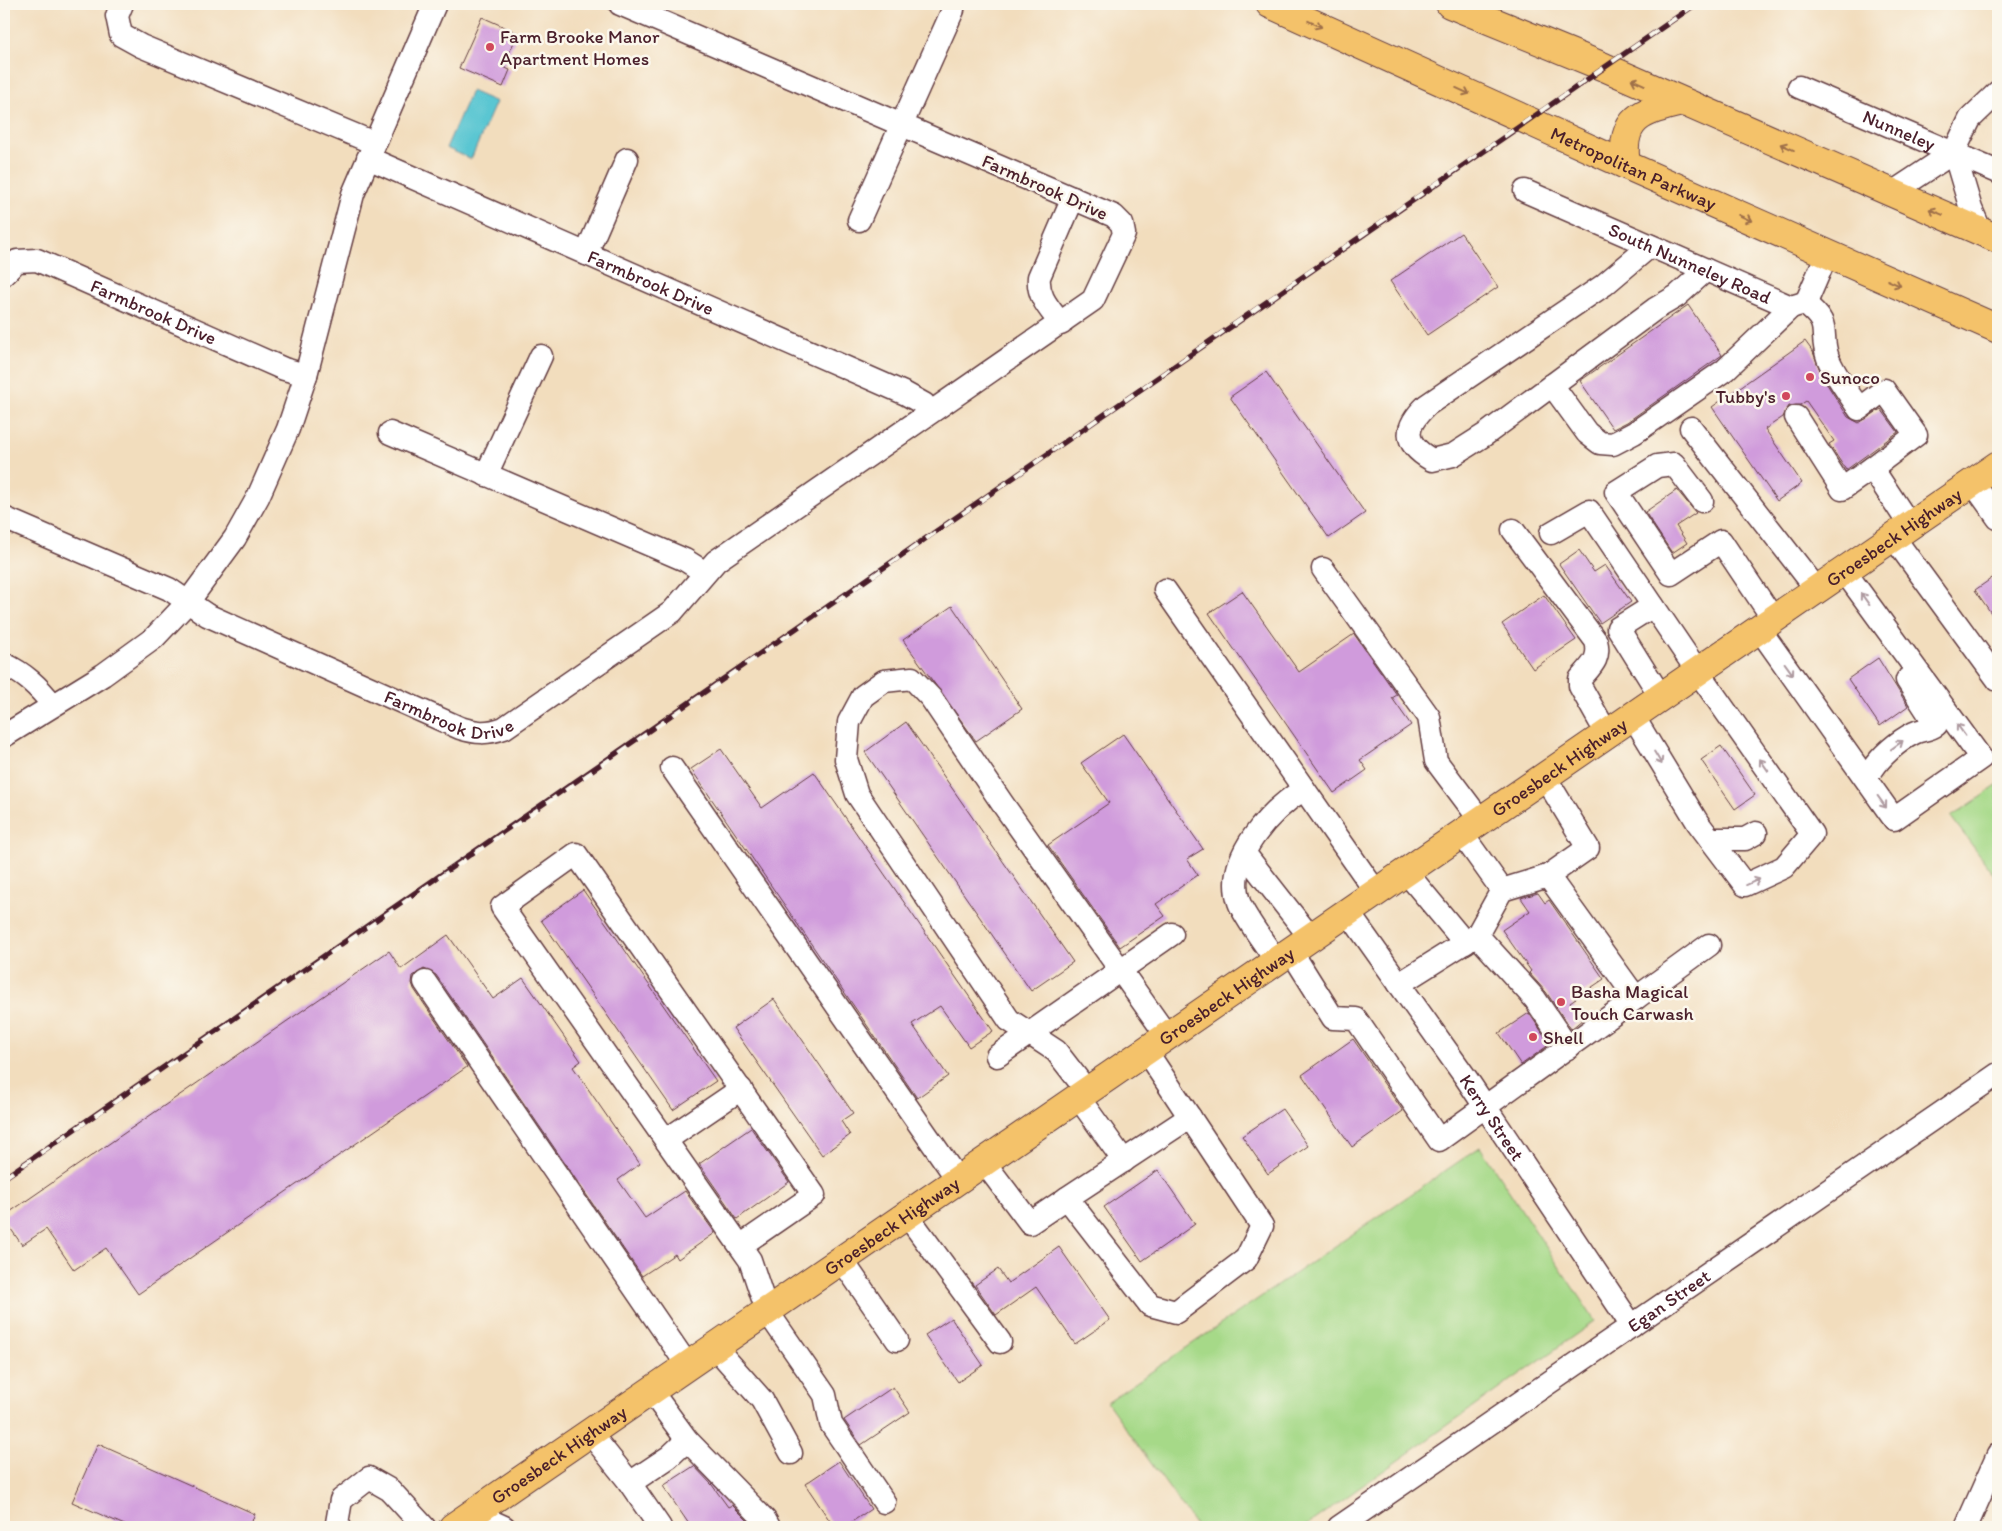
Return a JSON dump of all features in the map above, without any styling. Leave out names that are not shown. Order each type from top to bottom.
[{"type":"main road","name":"Metropolitan Parkway","points":[[1270,4],[1626,165],[1998,329]]},
{"type":"main road","points":[[1450,4],[1989,235]]},
{"type":"main road","points":[[1626,165],[1625,136],[1633,121],[1651,110],[1682,102]]},
{"type":"main road","name":"Groesbeck Highway","points":[[463,1520],[1845,572],[1998,465]]},
{"type":"street","name":"Farmbrook Drive","points":[[122,4],[117,16],[121,35],[141,46],[371,151],[586,254],[906,394],[924,404],[930,412]]},
{"type":"street","points":[[4,736],[52,704],[127,659],[154,638],[188,602],[235,538],[258,497],[288,429],[306,375],[338,248],[354,194],[435,4]]},
{"type":"street","name":"Farmbrook Drive","points":[[4,518],[169,589],[208,615],[460,728],[476,733],[491,733],[504,728],[672,612],[704,572],[716,562],[1093,300],[1124,234],[1122,224],[1114,216],[620,4]]},
{"type":"street","points":[[860,220],[953,10]]},
{"type":"street","name":"Nunneley","points":[[1799,87],[1998,172]]},
{"type":"street","points":[[1892,193],[1954,152],[1970,119],[1998,92]]},
{"type":"street","points":[[1954,152],[1971,209],[1989,235]]},
{"type":"street","points":[[586,254],[627,159]]},
{"type":"street","name":"South Nunneley Road","points":[[1525,191],[1706,270],[1797,305],[1820,318],[1824,324],[1827,357],[1859,409],[1884,390],[1916,435],[1872,468]]},
{"type":"street","points":[[1061,324],[1040,295],[1038,286],[1039,277],[1073,198]]},
{"type":"street","points":[[1650,246],[1604,286],[1427,405],[1414,417],[1409,427],[1411,440],[1422,454],[1432,460],[1453,455],[1486,434],[1655,309],[1677,296],[1706,270]]},
{"type":"street","points":[[1552,385],[1572,415],[1587,433],[1600,443],[1613,444],[1634,433],[1725,370],[1797,305],[1827,254]]},
{"type":"street","name":"Farmbrook Drive","points":[[4,274],[17,261],[37,260],[284,369],[306,375]]},
{"type":"street","points":[[486,475],[540,356]]},
{"type":"street","points":[[1796,417],[1842,488],[1872,468],[1902,532],[1998,680]]},
{"type":"street","points":[[1691,428],[1818,590]]},
{"type":"street","points":[[390,433],[684,560],[704,572]]},
{"type":"street","points":[[1682,475],[1712,454]]},
{"type":"street","points":[[1702,501],[1674,464],[1657,466],[1616,492],[1671,574],[1721,541],[1767,625],[1868,774],[1894,819],[1982,758],[1845,572]]},
{"type":"street","points":[[1972,483],[1998,518]]},
{"type":"street","points":[[1551,533],[1589,511],[1698,672],[1812,834],[1784,867],[1745,885],[1698,823],[1633,716]]},
{"type":"street","points":[[1513,530],[1596,641],[1599,651],[1596,662],[1580,679],[1580,686],[1607,734]]},
{"type":"street","points":[[1323,569],[1429,717],[1436,761],[1502,890]]},
{"type":"street","points":[[1166,590],[1376,892]]},
{"type":"street","points":[[1653,606],[1618,628],[1662,697]]},
{"type":"street","points":[[1868,774],[1890,769],[1926,744],[1929,730],[1936,725],[1888,649],[1893,638]]},
{"type":"street","points":[[4,664],[20,672],[40,688],[52,704]]},
{"type":"street","points":[[1067,1198],[1150,1305],[1176,1312],[1246,1259],[1262,1226],[1190,1117],[1121,970],[1002,803],[931,698],[912,678],[884,681],[863,696],[849,722],[846,759],[857,794],[1009,1020],[1056,1051],[1124,1160]]},
{"type":"street","points":[[672,768],[958,1180]]},
{"type":"street","points":[[1399,984],[1471,939],[1502,890],[1548,876],[1588,848],[1545,777]]},
{"type":"street","points":[[1292,950],[1239,902],[1236,877],[1257,830],[1284,801],[1304,789]]},
{"type":"street","points":[[1710,839],[1745,839],[1756,833]]},
{"type":"street","points":[[740,1246],[814,1195],[576,854],[502,907],[666,1140],[740,1246],[750,1260],[767,1311],[825,1395],[830,1424],[884,1502]]},
{"type":"street","points":[[1245,854],[1292,950],[1333,1018],[1356,1019],[1439,1140],[1486,1108],[1709,945]]},
{"type":"street","points":[[1406,872],[1471,939],[1535,999],[1568,1048]]},
{"type":"street","points":[[1548,876],[1636,998]]},
{"type":"street","name":"Kerry Street","points":[[1348,912],[1486,1108],[1632,1326]]},
{"type":"street","points":[[998,1056],[1172,934]]},
{"type":"street","points":[[425,982],[688,1366]]},
{"type":"street","name":"Egan Street","points":[[1339,1527],[1998,1074]]},
{"type":"street","points":[[666,1140],[741,1089]]},
{"type":"street","points":[[984,1162],[1030,1223],[1190,1117]]},
{"type":"street","points":[[907,1215],[1000,1342]]},
{"type":"street","points":[[842,1260],[897,1340]]},
{"type":"street","points":[[715,1347],[762,1400],[791,1454]]},
{"type":"street","points":[[651,1391],[687,1440],[765,1520],[769,1527]]},
{"type":"street","points":[[590,1433],[630,1483],[660,1527]]},
{"type":"street","points":[[630,1483],[669,1457],[687,1440]]},
{"type":"street","points":[[1967,1527],[1998,1455]]},
{"type":"street","points":[[340,1527],[337,1523],[341,1500],[369,1478],[390,1490],[424,1527]]},
{"type":"street","points":[[463,1520],[504,1527]]},
{"type":"green space","points":[[1998,785],[1998,880],[1951,817]]},
{"type":"green space","points":[[1480,1147],[1595,1321],[1304,1527],[1197,1527],[1107,1402]]},
{"type":"water","points":[[471,91],[496,102],[471,159],[446,148]]},
{"type":"building","name":"Farm Brooke Manor Apartment Homes","points":[[482,17],[518,33],[503,67],[510,70],[503,87],[459,68]]},
{"type":"building","points":[[1461,233],[1498,287],[1427,335],[1390,281]]},
{"type":"building","points":[[1688,305],[1722,355],[1627,422],[1613,429],[1580,381]]},
{"type":"building","points":[[1805,341],[1813,352],[1823,378],[1848,417],[1859,423],[1881,409],[1898,432],[1846,470],[1829,444],[1834,441],[1806,401],[1800,405],[1789,406],[1783,417],[1765,429],[1802,483],[1777,501],[1712,407]]},
{"type":"building","points":[[1266,372],[1365,513],[1329,538],[1230,397]]},
{"type":"building","points":[[1677,490],[1696,513],[1676,526],[1687,543],[1672,553],[1645,512]]},
{"type":"building","points":[[1579,550],[1594,572],[1605,565],[1631,602],[1600,623],[1559,564]]},
{"type":"building","points":[[1998,574],[1998,623],[1975,590]]},
{"type":"building","points":[[1242,591],[1299,672],[1354,634],[1397,695],[1392,698],[1411,725],[1360,760],[1367,770],[1334,793],[1209,613]]},
{"type":"building","points":[[1544,595],[1576,640],[1533,669],[1502,624]]},
{"type":"building","points":[[952,606],[1022,709],[976,741],[903,640]]},
{"type":"building","points":[[1878,658],[1908,706],[1880,726],[1848,679]]},
{"type":"building","points":[[906,722],[1073,962],[1031,991],[865,752]]},
{"type":"building","points":[[1123,734],[1203,849],[1187,859],[1198,875],[1156,904],[1165,916],[1120,947],[1048,845],[1109,803],[1081,763]]},
{"type":"building","points":[[1721,746],[1755,795],[1735,809],[1701,760]]},
{"type":"building","points":[[721,749],[762,808],[814,772],[993,1031],[969,1047],[940,1006],[912,1024],[948,1076],[917,1098],[691,769]]},
{"type":"building","points":[[583,890],[716,1081],[673,1110],[541,920]]},
{"type":"building","points":[[1538,893],[1545,903],[1549,900],[1604,979],[1570,1002],[1583,1019],[1571,1029],[1546,992],[1529,973],[1531,971],[1502,930],[1530,911],[1521,898]]},
{"type":"building","points":[[448,935],[493,999],[523,978],[581,1061],[573,1067],[640,1164],[618,1180],[645,1218],[685,1191],[715,1233],[678,1259],[675,1254],[642,1276],[436,975],[424,969],[413,976],[412,983],[414,989],[467,1067],[138,1294],[106,1248],[74,1270],[46,1229],[22,1245],[4,1219],[4,1216],[389,951],[401,969]]},
{"type":"building","points":[[774,999],[853,1113],[841,1121],[850,1135],[822,1155],[733,1028]]},
{"type":"building","points":[[1529,1013],[1550,1044],[1521,1065],[1499,1033]]},
{"type":"building","points":[[1353,1039],[1403,1111],[1352,1147],[1302,1075]]},
{"type":"building","points":[[1282,1109],[1308,1146],[1268,1174],[1242,1136]]},
{"type":"building","points":[[751,1128],[789,1182],[737,1219],[699,1164]]},
{"type":"building","points":[[1158,1170],[1195,1224],[1142,1261],[1104,1207]]},
{"type":"building","points":[[1059,1247],[1110,1320],[1075,1344],[1036,1287],[996,1315],[975,1285],[998,1269],[1008,1283]]},
{"type":"building","points":[[951,1318],[983,1365],[958,1382],[925,1335]]},
{"type":"building","points":[[893,1387],[910,1412],[861,1445],[844,1420]]},
{"type":"building","points":[[98,1444],[255,1514],[249,1527],[129,1527],[72,1502]]},
{"type":"building","points":[[839,1461],[871,1509],[844,1527],[834,1527],[805,1484]]},
{"type":"building","points":[[694,1466],[712,1485],[728,1507],[732,1505],[754,1527],[691,1527],[663,1486]]},
{"type":"railway","points":[[4,1178],[428,886],[1696,4]]},
{"type":"place","name":"Farm Brooke Manor Apartment Homes","points":[[490,47]]},
{"type":"place","name":"Sunoco","points":[[1810,377]]},
{"type":"place","name":"Tubby's","points":[[1786,396]]},
{"type":"place","name":"Basha Magical Touch Carwash","points":[[1561,1002]]},
{"type":"place","name":"Shell","points":[[1533,1037]]}]
